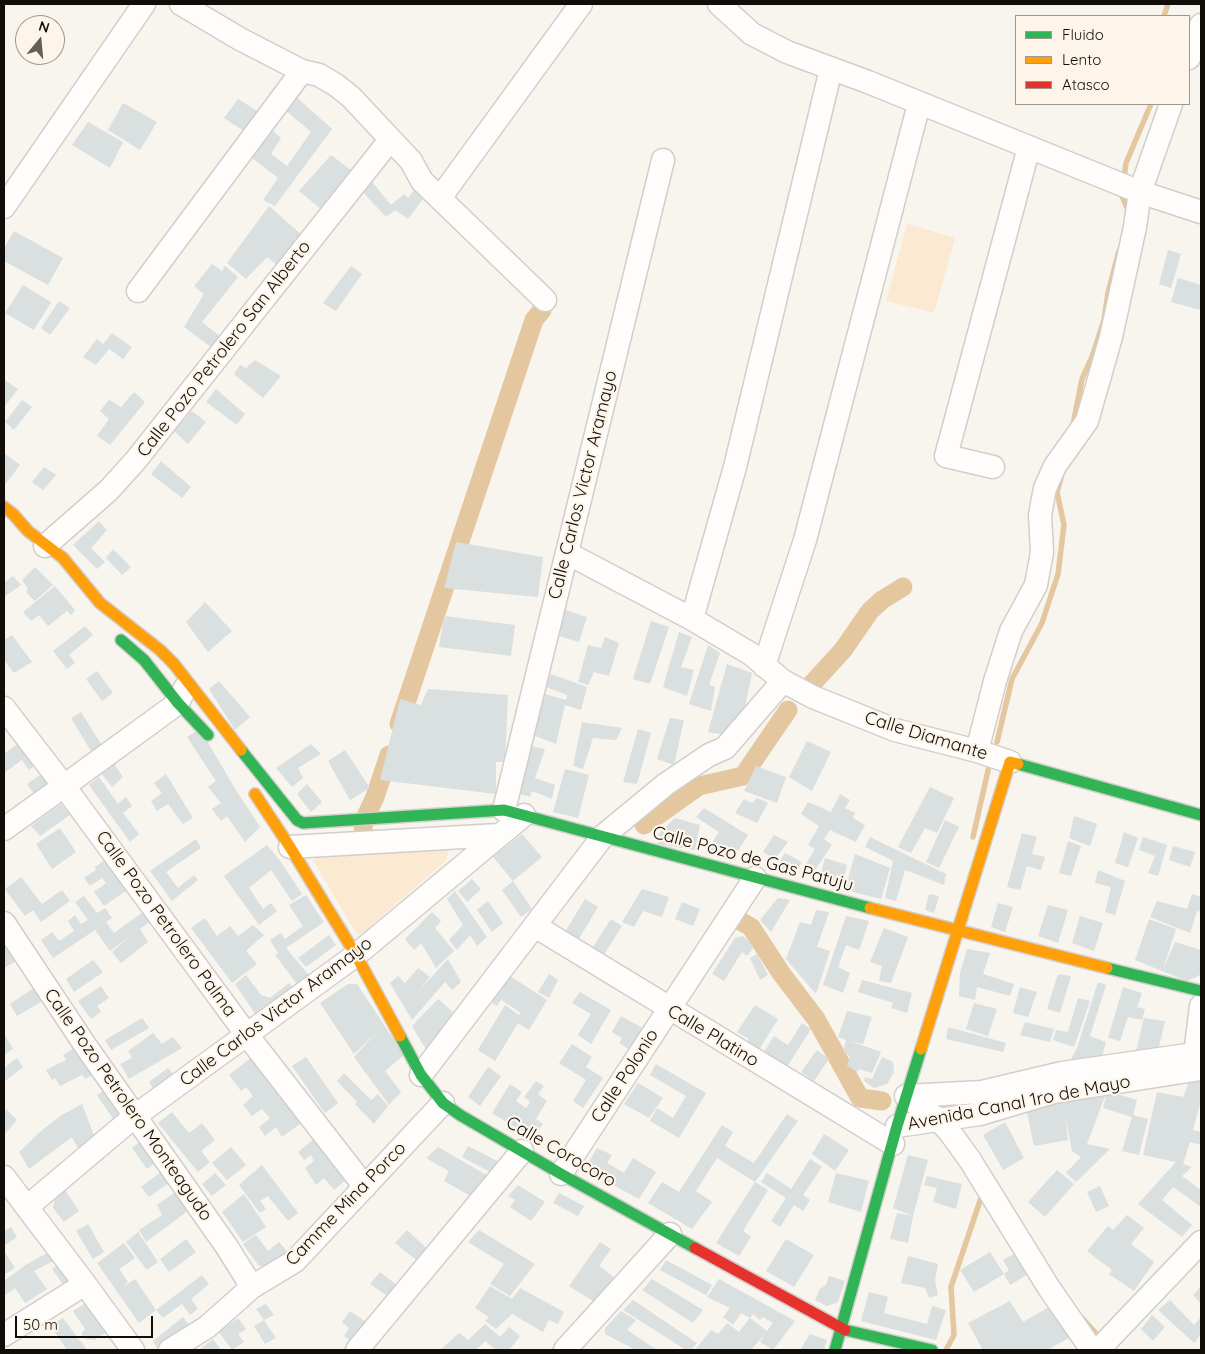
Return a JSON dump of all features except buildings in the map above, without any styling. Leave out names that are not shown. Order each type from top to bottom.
[{"type":"street","points":[[4,207],[144,4]]},
{"type":"street","points":[[181,4],[240,39],[302,71],[319,75],[351,97],[411,161],[422,181],[544,300]]},
{"type":"street","points":[[440,198],[581,4]]},
{"type":"street","points":[[719,4],[752,34],[788,52],[831,70],[868,82],[1140,192],[1201,212]]},
{"type":"street","points":[[1190,55],[1201,25]]},
{"type":"street","points":[[692,619],[735,467],[831,70]]},
{"type":"street","points":[[138,291],[302,71]]},
{"type":"street","points":[[764,666],[806,540],[919,104]]},
{"type":"street","points":[[977,751],[1010,631],[1036,585],[1042,552],[1040,515],[1045,488],[1055,466],[1087,421],[1111,337],[1135,227],[1140,192],[1171,105]]},
{"type":"street","name":"Calle Pozo Petrolero San Alberto","points":[[46,546],[109,490],[136,460],[390,140]]},
{"type":"street","points":[[993,467],[946,456],[1029,147]]},
{"type":"street","name":"Calle Carlos Victor Aramayo","points":[[27,1207],[136,1116],[356,955],[498,835],[514,813],[567,553],[663,160]]},
{"type":"street","points":[[4,507],[28,531],[63,558],[86,589],[100,603],[160,650],[174,664],[187,682],[178,703],[4,829]]},
{"type":"street","name":"Calle Diamante","points":[[567,553],[692,619],[751,654],[784,681],[813,697],[895,730],[977,751],[1010,762],[1201,815]]},
{"type":"street","points":[[113,632],[144,660],[178,703],[216,745]]},
{"type":"street","points":[[422,1075],[603,836],[666,784],[709,755],[725,748],[784,681]]},
{"type":"street","name":"Calle Pozo de Gas Patuju","points":[[187,682],[293,816],[304,822],[514,813],[957,931],[1201,991]]},
{"type":"street","name":"Calle Pozo Petrolero Palma","points":[[4,708],[64,786],[247,1035],[365,1187]]},
{"type":"street","points":[[835,1350],[906,1096],[1010,762]]},
{"type":"street","points":[[247,782],[290,847],[498,835]]},
{"type":"street","name":"Calle Corocoro","points":[[290,847],[356,955],[422,1075],[443,1102],[460,1115],[561,1174],[840,1329],[932,1350]]},
{"type":"street","name":"Calle Polonio","points":[[561,1174],[755,878]]},
{"type":"street","name":"Calle Pozo Petrolero Monteagudo","points":[[4,923],[85,1045],[227,1247],[252,1287]]},
{"type":"street","name":"Calle Platino","points":[[535,926],[669,1009],[895,1135]]},
{"type":"street","points":[[1199,1059],[1201,1006]]},
{"type":"street","name":"Avenida Canal 1ro de Mayo","points":[[906,1096],[982,1092],[1062,1073],[1199,1059]]},
{"type":"street","name":"Avenida Canal 1ro de Mayo","points":[[895,1135],[939,1120],[980,1114],[1054,1092],[1199,1059]]},
{"type":"street","points":[[906,1096],[939,1120],[949,1131],[970,1160],[1049,1288],[1092,1350]]},
{"type":"street","name":"Camme Mina Porco","points":[[170,1350],[207,1327],[252,1287],[295,1261],[443,1102]]},
{"type":"street","points":[[357,1350],[522,1151]]},
{"type":"street","points":[[4,1177],[133,1350]]},
{"type":"street","points":[[565,1350],[670,1234]]},
{"type":"street","points":[[1098,1350],[1201,1242]]},
{"type":"street","points":[[4,1335],[85,1284]]},
{"type":"shaded area","points":[[907,224],[955,238],[934,313],[886,301]]},
{"type":"shaded area","points":[[444,849],[448,852],[446,861],[361,934],[357,934],[313,860],[319,855]]},
{"type":"waterway","points":[[1164,15],[1168,4]]},
{"type":"waterway","points":[[1124,179],[1126,163],[1151,105]]},
{"type":"waterway","points":[[1122,191],[1121,194],[1128,210],[1127,213]]},
{"type":"waterway","points":[[1073,425],[1082,379],[1092,357],[1104,320],[1108,293],[1119,251]]},
{"type":"waterway","points":[[399,724],[534,320],[542,310]]},
{"type":"waterway","points":[[997,742],[1012,679],[1042,623],[1058,574],[1064,525],[1057,492],[1061,478]]},
{"type":"waterway","points":[[810,686],[843,650],[870,611],[882,600],[903,587]]},
{"type":"waterway","points":[[644,825],[699,786],[743,776],[788,710]]},
{"type":"waterway","points":[[363,828],[364,820],[375,797],[389,755]]},
{"type":"waterway","points":[[973,837],[989,766]]},
{"type":"waterway","points":[[740,921],[751,927],[781,973],[816,1019],[860,1098],[882,1101]]},
{"type":"waterway","points":[[946,1350],[954,1335],[951,1287],[983,1192]]},
{"type":"waterway","points":[[1083,1319],[1102,1340]]},
{"type":"traffic: fast","points":[[121,640],[144,660],[178,703],[208,735]]},
{"type":"traffic: fast","points":[[241,750],[297,820],[303,823],[504,810],[870,908]]},
{"type":"traffic: fast","points":[[1018,764],[1201,815]]},
{"type":"traffic: fast","points":[[1107,968],[1201,991]]},
{"type":"traffic: fast","points":[[400,1036],[421,1075],[443,1103],[460,1115],[561,1174],[695,1248]]},
{"type":"traffic: fast","points":[[835,1350],[897,1126],[921,1049]]},
{"type":"traffic: fast","points":[[845,1330],[932,1350]]},
{"type":"traffic: slow","points":[[4,507],[28,531],[63,558],[100,603],[160,650],[174,664],[241,750]]},
{"type":"traffic: slow","points":[[921,1049],[1010,762],[1018,764]]},
{"type":"traffic: slow","points":[[255,794],[356,955],[400,1036]]},
{"type":"traffic: slow","points":[[870,908],[1107,968]]},
{"type":"traffic: jam","points":[[695,1248],[845,1330]]}]
